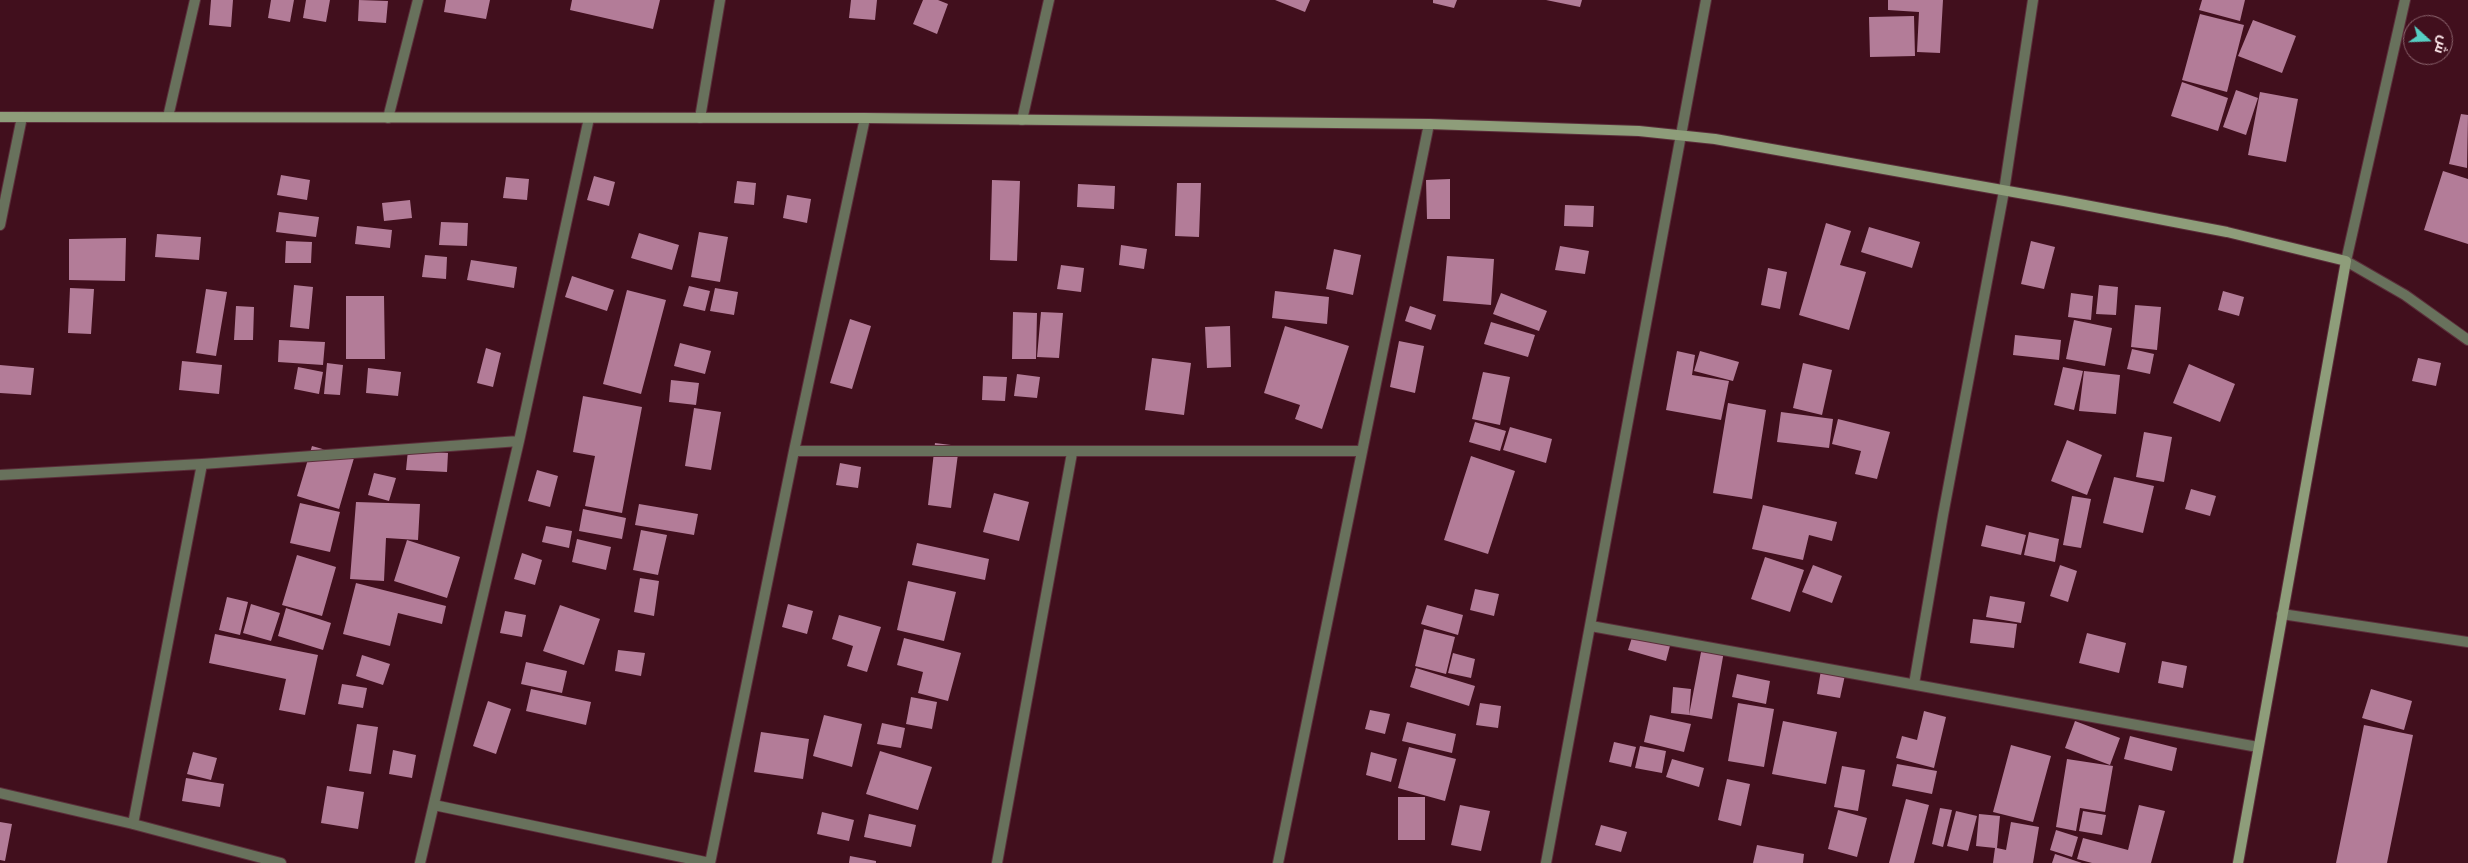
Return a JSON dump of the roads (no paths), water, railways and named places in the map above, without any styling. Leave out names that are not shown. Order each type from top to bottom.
[{"type":"street","points":[[168,117],[195,0]]},
{"type":"street","points":[[388,118],[418,0]]},
{"type":"street","points":[[700,118],[720,0]]},
{"type":"street","points":[[1022,120],[1049,0]]},
{"type":"street","points":[[1546,863],[1591,626],[1679,135],[1706,0]]},
{"type":"street","points":[[1914,684],[1943,515],[2004,191],[2033,0]]},
{"type":"street","points":[[2238,863],[2346,261],[2404,0]]},
{"type":"street","points":[[0,117],[865,118],[1429,124],[1599,129],[1679,135],[1725,141],[2227,232],[2346,261],[2406,295],[2468,340]]},
{"type":"street","points":[[0,225],[22,117]]},
{"type":"street","points":[[420,863],[519,441],[589,118]]},
{"type":"street","points":[[434,805],[710,863],[794,451],[865,118]]},
{"type":"street","points":[[1278,863],[1429,124]]},
{"type":"street","points":[[0,475],[202,464],[519,441]]},
{"type":"street","points":[[794,451],[1072,453],[1362,451]]},
{"type":"street","points":[[997,863],[1072,453]]},
{"type":"street","points":[[133,824],[202,464]]},
{"type":"street","points":[[2282,614],[2468,642]]},
{"type":"street","points":[[1591,626],[2258,747]]},
{"type":"street","points":[[0,793],[133,824],[281,863]]}]
